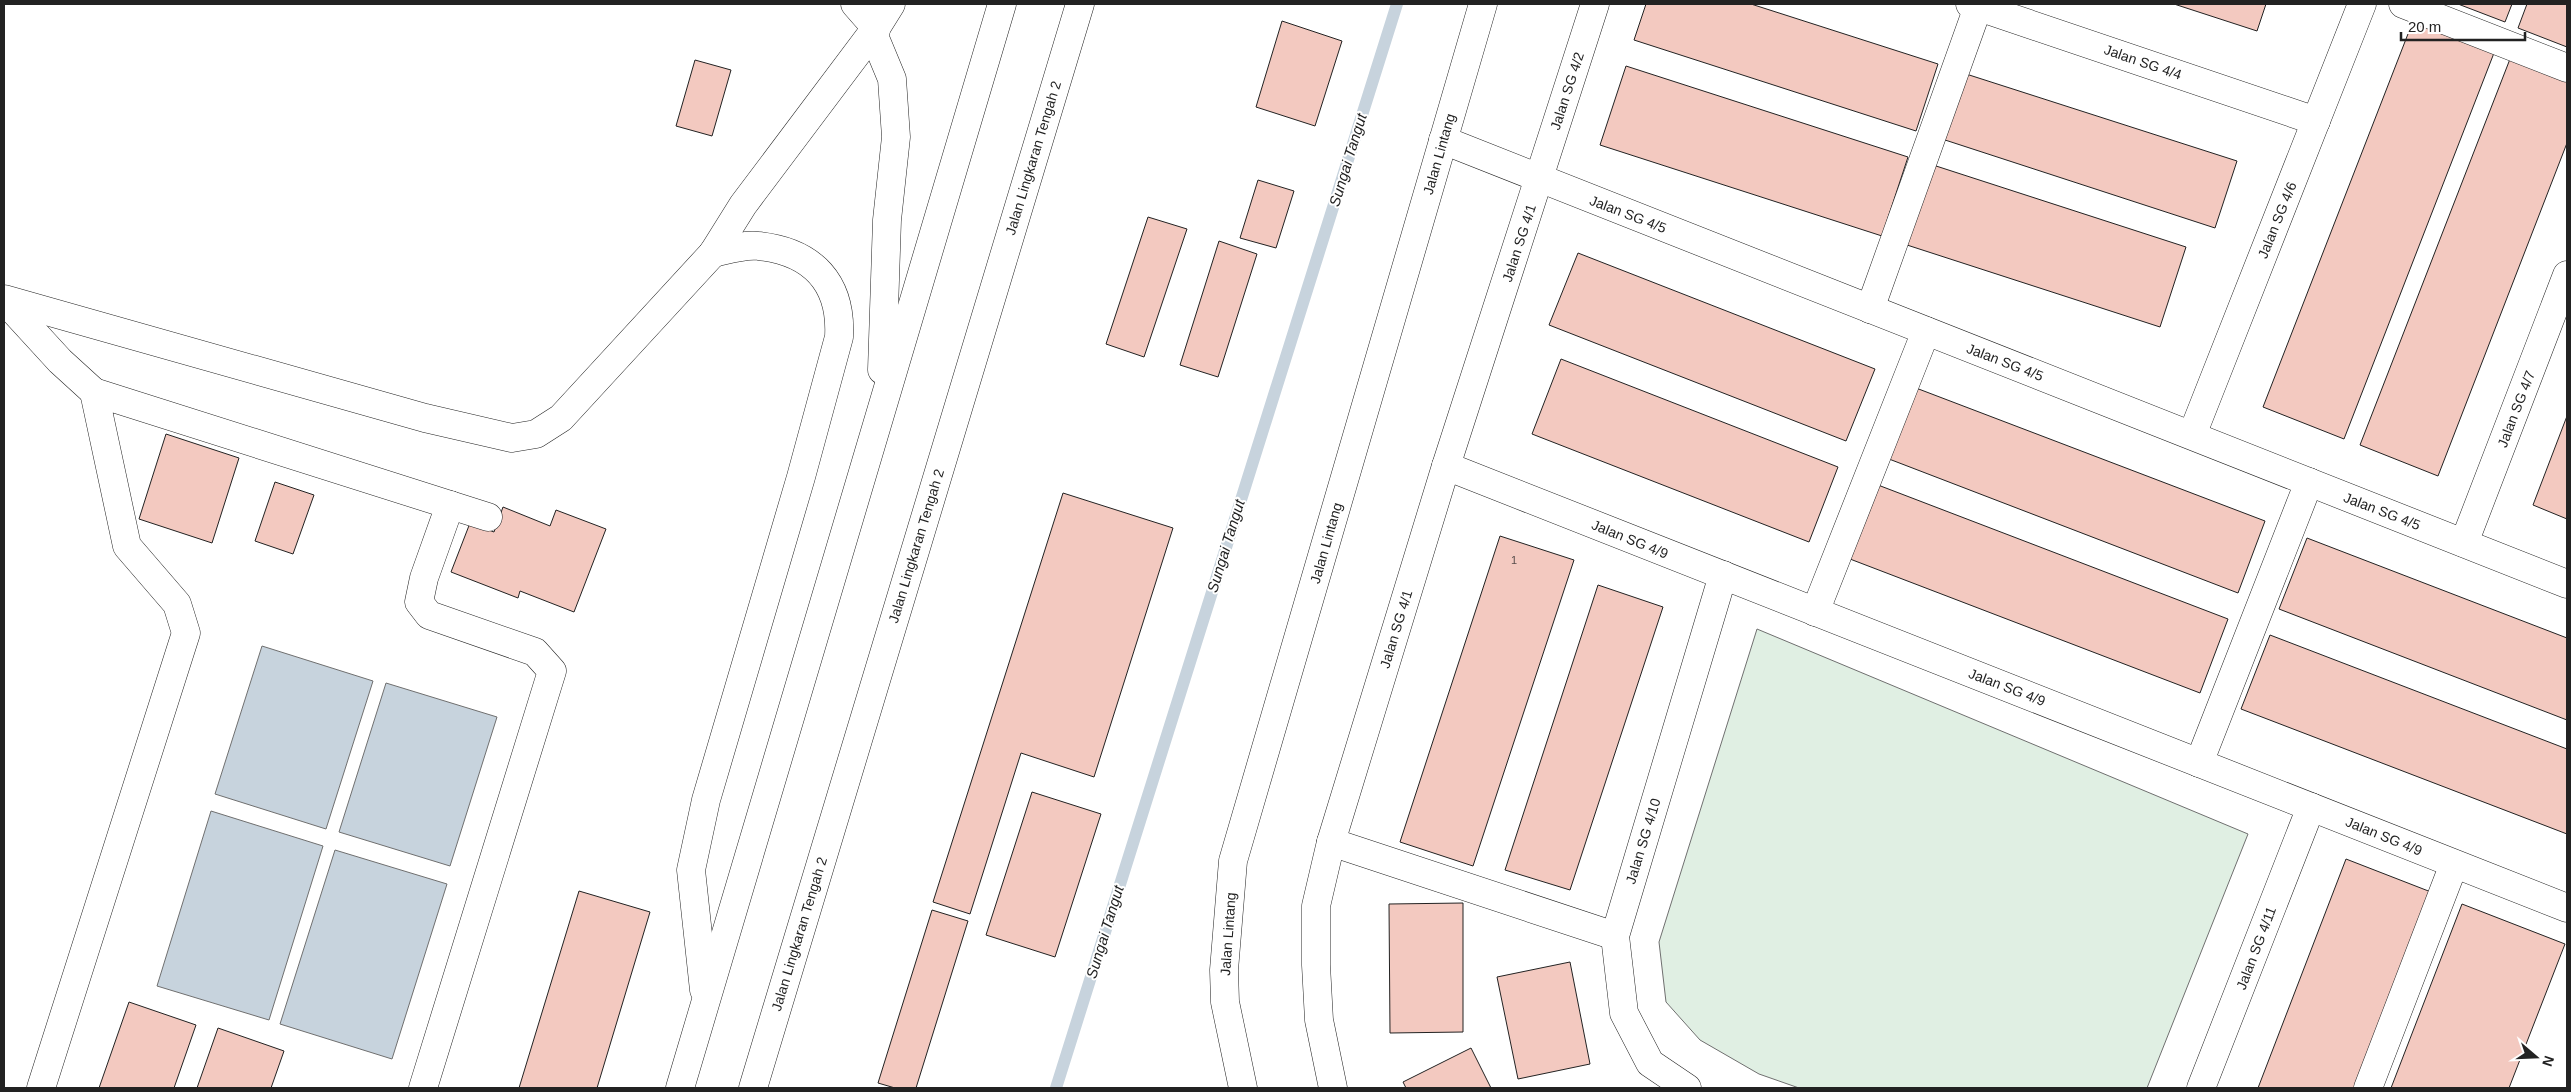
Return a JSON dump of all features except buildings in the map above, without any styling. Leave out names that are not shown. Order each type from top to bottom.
[{"type":"main road","points":[[855,4],[876,28],[876,38],[892,79],[896,137],[887,220],[881,409]]},
{"type":"main road","points":[[4,300],[425,418],[512,438],[536,434],[561,418],[713,252],[744,205],[876,28],[891,4]]},
{"type":"main road","points":[[680,1088],[1002,4]]},
{"type":"main road","name":"Jalan Lingkaran Tengah 2","points":[[753,1088],[1080,4]]},
{"type":"main road","name":"Jalan Lintang","points":[[1243,1088],[1225,1002],[1224,970],[1233,860],[1483,4]]},
{"type":"main road","name":"Jalan SG 4/2","points":[[1540,179],[1595,4]]},
{"type":"main road","name":"Jalan SG 4/6","points":[[2192,435],[2362,4]]},
{"type":"main road","points":[[2402,4],[2567,68]]},
{"type":"main road","points":[[1870,309],[1976,5]]},
{"type":"main road","name":"Jalan SG 4/4","points":[[1976,5],[2316,121]]},
{"type":"main road","name":"Jalan SG 4/5","points":[[1443,140],[2567,584]]},
{"type":"main road","name":"Jalan SG 4/1","points":[[1333,1088],[1319,1020],[1316,965],[1316,906],[1331,842],[1446,466],[1540,179]]},
{"type":"main road","points":[[706,1002],[691,870],[706,800],[803,468],[839,337],[840,322],[835,294],[822,273],[797,256],[758,246],[713,252]]},
{"type":"main road","name":"Jalan SG 4/7","points":[[2464,543],[2567,275]]},
{"type":"main road","points":[[4,300],[60,361],[94,392],[488,517]]},
{"type":"main road","points":[[1815,612],[1926,331]]},
{"type":"main road","points":[[41,1088],[186,633],[177,604],[127,546],[94,392]]},
{"type":"main road","name":"Jalan SG 4/9","points":[[1446,466],[2567,908]]},
{"type":"main road","points":[[2199,763],[2309,482]]},
{"type":"main road","points":[[423,1088],[552,671],[535,652],[429,615],[419,602],[424,578],[450,505]]},
{"type":"main road","name":"Jalan SG 4/10","points":[[1687,1088],[1650,1062],[1624,1013],[1615,936],[1723,575]]},
{"type":"main road","name":"Jalan SG 4/11","points":[[2201,1088],[2311,807]]},
{"type":"main road","points":[[1331,842],[1615,936]]},
{"type":"main road","points":[[2368,1088],[2454,864]]},
{"type":"green space","points":[[1757,629],[2248,834],[2147,1088],[1799,1088],[1759,1074],[1700,1040],[1666,1002],[1659,942]]},
{"type":"shaded area","points":[[262,646],[373,681],[326,829],[215,794]]},
{"type":"shaded area","points":[[386,683],[497,717],[450,866],[339,832]]},
{"type":"shaded area","points":[[211,811],[323,846],[269,1020],[157,986]]},
{"type":"shaded area","points":[[335,850],[447,884],[392,1059],[280,1024]]},
{"type":"waterway","name":"Sungai Tangut","points":[[1056,1088],[1397,4]]}]
